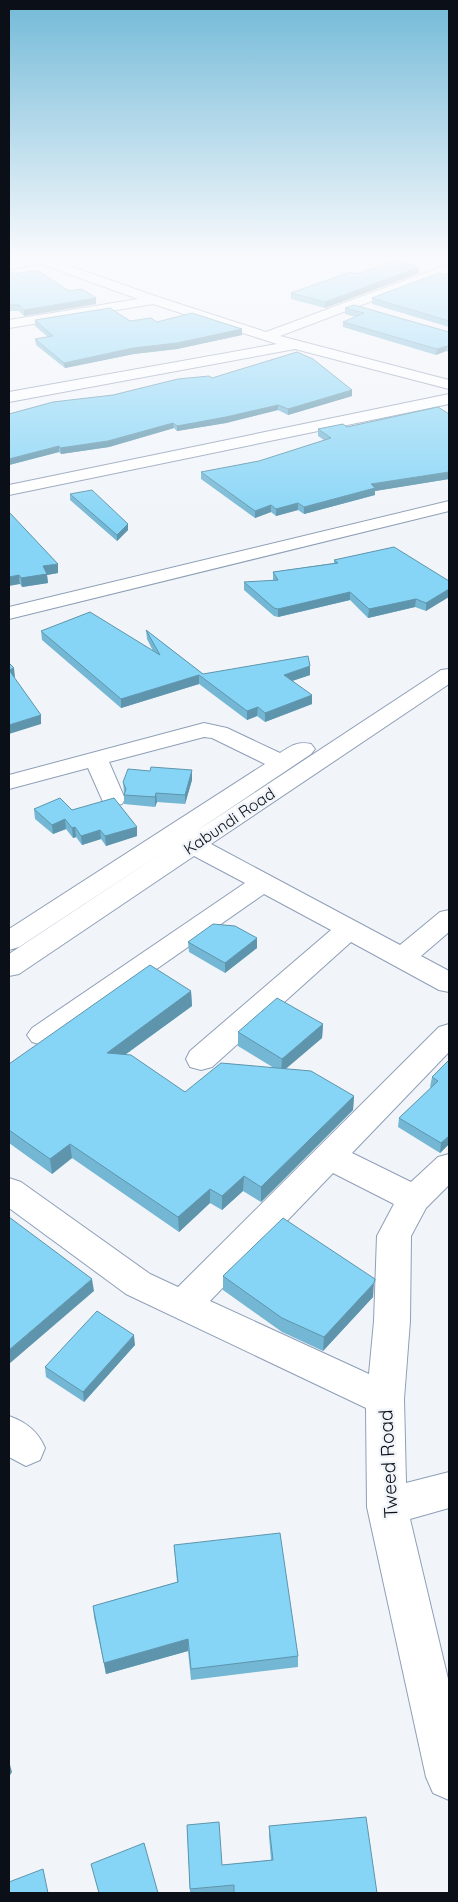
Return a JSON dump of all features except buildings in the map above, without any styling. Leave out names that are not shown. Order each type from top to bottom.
[{"type":"street","points":[[9,397],[281,348]]},
{"type":"street","points":[[306,348],[449,386]]},
{"type":"street","points":[[9,490],[449,399]]},
{"type":"street","points":[[9,613],[449,506]]},
{"type":"street","name":"Kabundi Road","points":[[9,967],[183,840],[282,763],[449,660]]},
{"type":"street","name":"Kabundi Road","points":[[9,941],[183,840],[449,660]]},
{"type":"street","points":[[9,782],[204,730],[219,733],[282,763]]},
{"type":"street","points":[[96,758],[112,799]]},
{"type":"street","points":[[183,840],[449,983]]},
{"type":"street","points":[[42,1035],[263,883]]},
{"type":"street","points":[[403,957],[449,918]]},
{"type":"street","points":[[201,1059],[349,929]]},
{"type":"street","points":[[183,1305],[449,1034]]},
{"type":"street","points":[[329,1156],[414,1199]]},
{"type":"street","name":"Tweed Road","points":[[449,1166],[414,1199],[394,1236],[392,1320],[384,1399],[387,1507],[449,1777]]},
{"type":"street","points":[[9,1190],[138,1284],[384,1399]]},
{"type":"street","points":[[387,1507],[449,1490]]}]
